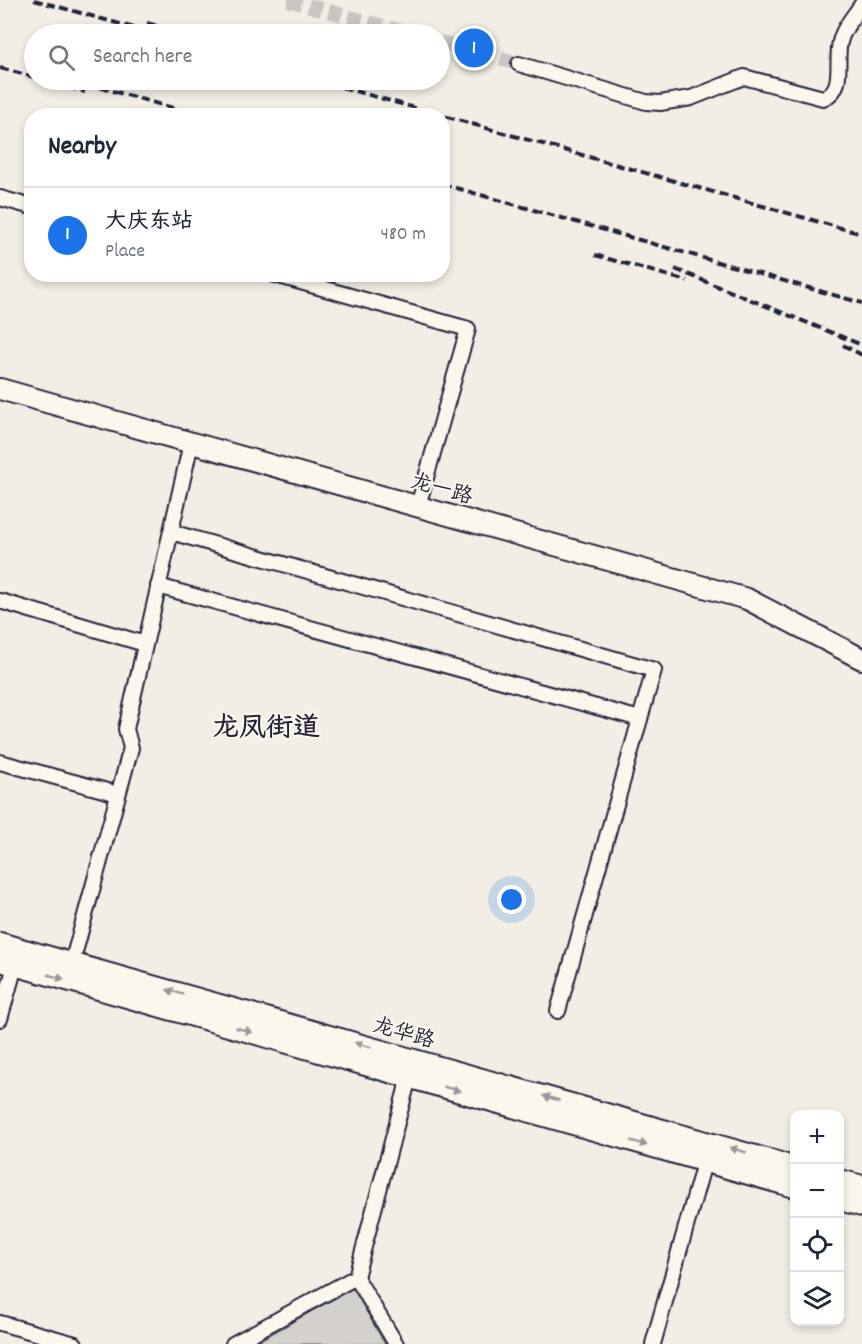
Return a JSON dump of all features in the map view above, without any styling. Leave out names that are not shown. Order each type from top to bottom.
[{"type":"main road","name":"龙一路","points":[[0,389],[747,599],[862,658]]},
{"type":"main road","name":"龙华路","points":[[0,943],[12,958],[72,963],[412,1068],[710,1142],[790,1166]]},
{"type":"main road","points":[[12,958],[412,1068],[790,1186]]},
{"type":"main road","points":[[844,1181],[862,1186]]},
{"type":"main road","points":[[844,1201],[862,1206]]},
{"type":"street","points":[[519,64],[646,102],[660,103],[691,98],[744,76],[823,98],[830,96],[836,89],[840,42],[862,4]]},
{"type":"street","points":[[0,198],[24,205]]},
{"type":"street","points":[[301,282],[468,329],[418,506]]},
{"type":"street","points":[[72,963],[131,748],[126,729],[191,443]]},
{"type":"street","points":[[171,532],[654,670],[558,1011]]},
{"type":"street","points":[[159,586],[640,719]]},
{"type":"street","points":[[0,602],[146,644]]},
{"type":"street","points":[[0,762],[118,794]]},
{"type":"street","points":[[0,1019],[12,958]]},
{"type":"street","points":[[396,1344],[356,1277],[412,1068]]},
{"type":"street","points":[[652,1344],[710,1142]]},
{"type":"street","points":[[233,1344],[356,1277]]},
{"type":"street","points":[[0,1323],[75,1344]]},
{"type":"shaded area","points":[[353,1288],[385,1344],[253,1344]]},
{"type":"tunnel","points":[[288,0],[376,24]]},
{"type":"tunnel","points":[[450,45],[519,64]]},
{"type":"railway","points":[[34,0],[120,24]]},
{"type":"railway","points":[[0,68],[24,74]]},
{"type":"railway","points":[[78,90],[85,92]]},
{"type":"railway","points":[[109,90],[173,108]]},
{"type":"railway","points":[[351,90],[415,108]]},
{"type":"railway","points":[[450,118],[862,234]]},
{"type":"railway","points":[[450,186],[862,303]]},
{"type":"railway","points":[[595,255],[687,281]]},
{"type":"railway","points":[[675,269],[862,345]]},
{"type":"railway","points":[[843,345],[862,355]]},
{"type":"place","name":"大庆东站","points":[[474,48]]},
{"type":"district","name":"龙凤街道","points":[[266,726]]}]
